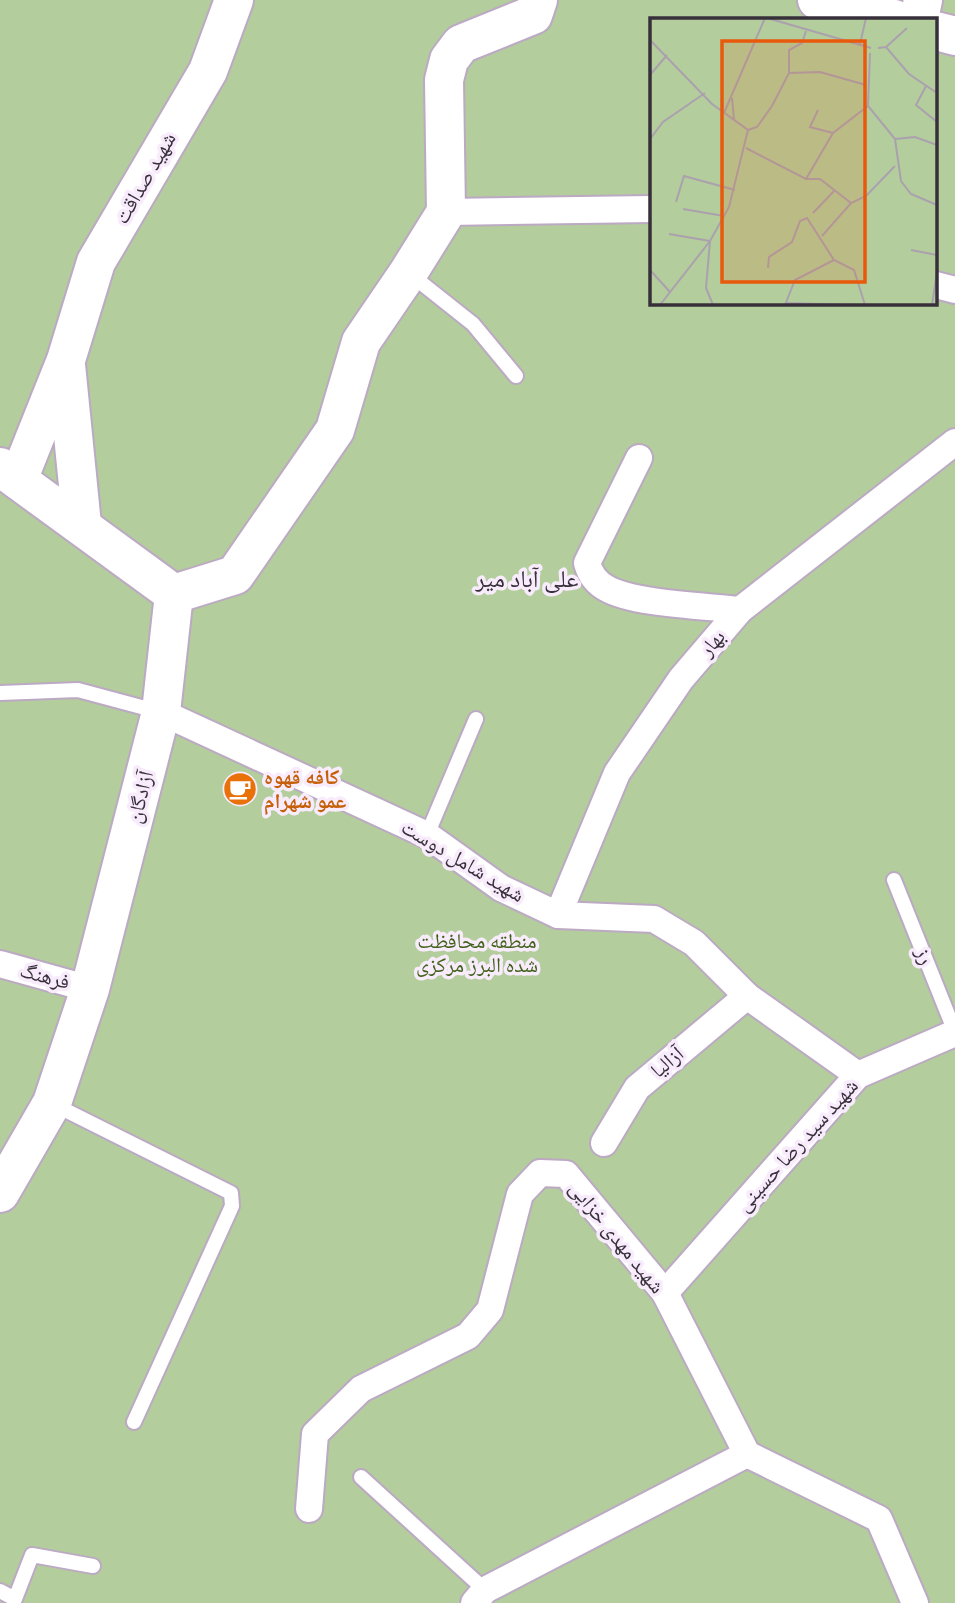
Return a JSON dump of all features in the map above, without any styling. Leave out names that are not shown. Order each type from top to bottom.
[{"type":"street","name":"شهید صداقت","points":[[9,474],[66,360],[96,262],[208,71],[234,0]]},
{"type":"street","points":[[9,474],[174,594],[235,575],[335,430],[361,342],[446,212],[444,80],[449,60],[461,44],[533,15],[538,0]]},
{"type":"street","points":[[919,18],[923,0]]},
{"type":"street","points":[[823,1],[890,18]]},
{"type":"street","points":[[937,31],[955,36]]},
{"type":"street","points":[[446,212],[650,209]]},
{"type":"street","points":[[937,285],[955,290]]},
{"type":"street","points":[[66,360],[82,525]]},
{"type":"street","name":"بهار","points":[[558,915],[617,773],[681,679],[740,610],[955,442]]},
{"type":"street","points":[[639,458],[587,563],[589,572],[605,588],[634,598],[740,610]]},
{"type":"street","name":"آزادگان","points":[[6,1172],[52,1103],[90,989],[162,712],[174,594]]},
{"type":"street","name":"شهید شامل دوست","points":[[162,712],[428,835],[501,888],[558,915],[654,919],[694,943],[747,996],[858,1075]]},
{"type":"street","name":"فرهنگ","points":[[0,964],[90,989]]},
{"type":"street","name":"آزالیا","points":[[604,1143],[637,1088],[747,996]]},
{"type":"street","name":"شهید سید رضا حسینی","points":[[664,1293],[858,1075],[955,1033]]},
{"type":"street","name":"شهید مهدی خزایی","points":[[309,1509],[316,1434],[361,1389],[468,1336],[490,1310],[520,1194],[540,1173],[566,1174],[664,1293],[747,1454]]},
{"type":"street","points":[[480,1596],[747,1454],[879,1519],[915,1603]]},
{"type":"lane","points":[[408,273],[473,324],[516,376]]},
{"type":"lane","points":[[0,693],[78,690],[162,712]]},
{"type":"lane","points":[[428,835],[475,719]]},
{"type":"lane","name":"رز","points":[[894,880],[955,1033]]},
{"type":"lane","points":[[52,1103],[231,1193],[232,1206],[134,1422]]},
{"type":"lane","points":[[361,1477],[480,1596]]},
{"type":"lane","points":[[0,1591],[15,1599],[32,1555],[93,1566]]},
{"type":"green space","name":"منطقه محافظت شده البرز مرکزی","points":[[0,0],[955,0],[955,1603],[0,1603]]},
{"type":"place","name":"کافه قهوه عمو شهرام","points":[[240,789]]},
{"type":"district","name":"علی آباد میر","points":[[527,579]]}]
